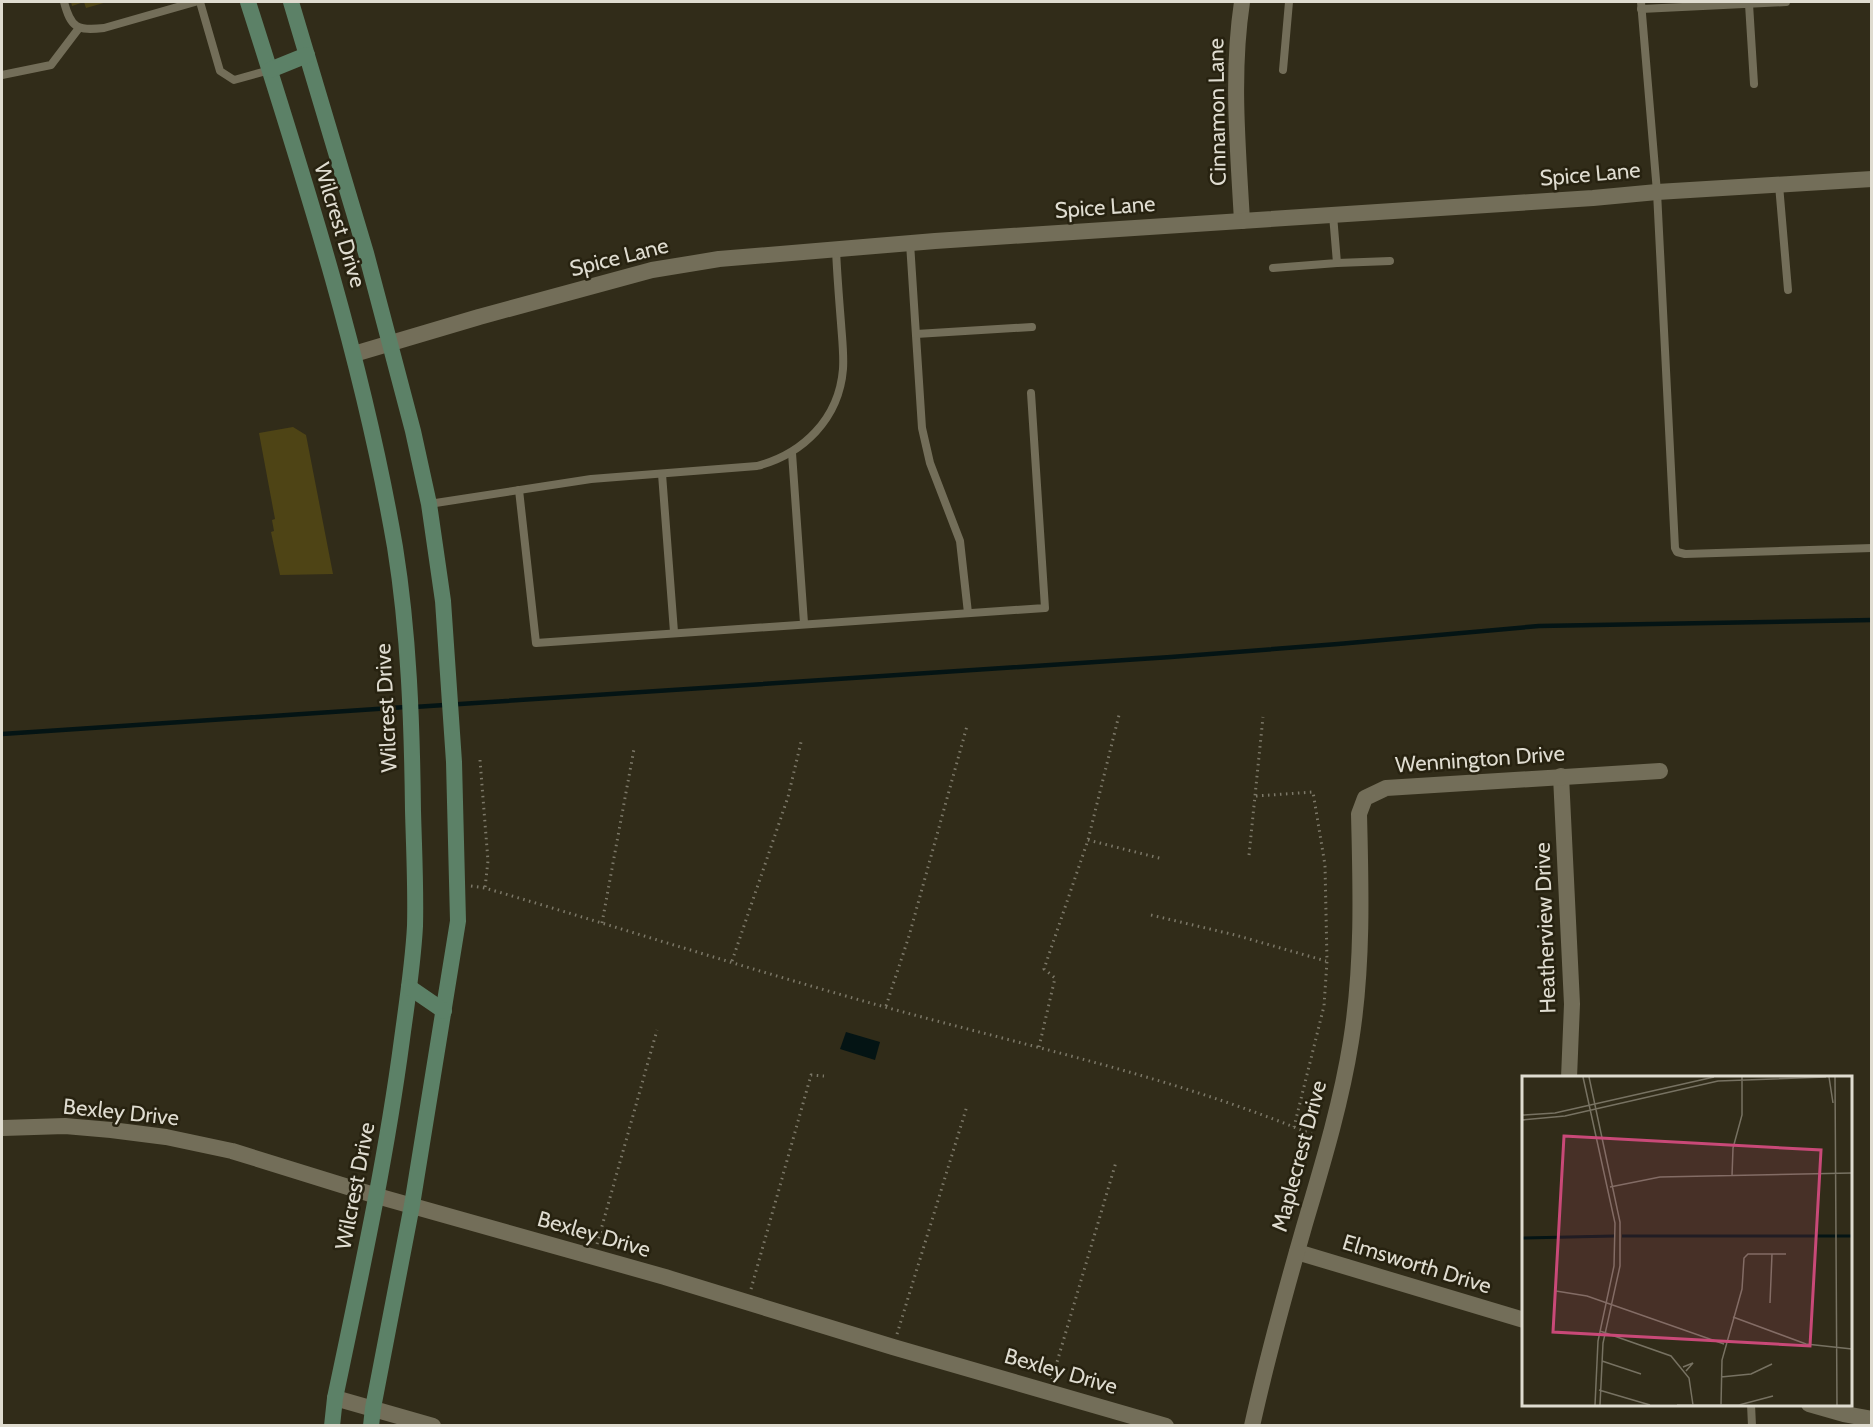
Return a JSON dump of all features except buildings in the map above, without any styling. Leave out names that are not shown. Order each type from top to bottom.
[{"type":"main road","name":"Wilcrest Drive","points":[[248,2],[354,354],[375,443],[395,551],[403,607],[407,667],[412,757],[415,925],[409,987],[377,1196],[335,1398],[332,1425]]},
{"type":"main road","name":"Wilcrest Drive","points":[[291,2],[391,343],[429,504],[443,601],[453,753],[458,921],[412,1205],[371,1425]]},
{"type":"main road","points":[[270,70],[307,55]]},
{"type":"main road","points":[[409,987],[444,1011]]},
{"type":"street","name":"Cinnamon Lane","points":[[1242,2],[1235,77],[1242,221]]},
{"type":"street","name":"Spice Lane","points":[[354,354],[651,270],[719,259],[910,243],[1872,179]]},
{"type":"street","name":"Wennington Drive","points":[[1361,893],[1359,814],[1365,798],[1386,788],[1660,771]]},
{"type":"street","name":"Heatherview Drive","points":[[1561,776],[1572,1004],[1569,1076]]},
{"type":"street","name":"Maplecrest Drive","points":[[1252,1425],[1275,1327],[1329,1142],[1351,1040],[1360,961],[1361,893]]},
{"type":"street","name":"Bexley Drive","points":[[3,1128],[65,1126],[166,1137],[232,1151],[377,1196],[1166,1425]]},
{"type":"street","name":"Elmsworth Drive","points":[[1297,1252],[1522,1319]]},
{"type":"street","points":[[335,1398],[433,1425]]},
{"type":"street","points":[[1816,1406],[1872,1419]]},
{"type":"lane","points":[[64,2],[68,18],[79,28],[104,28],[195,2]]},
{"type":"lane","points":[[200,2],[220,71],[234,80],[270,70]]},
{"type":"lane","points":[[1283,70],[1289,2]]},
{"type":"lane","points":[[1786,2],[1641,5],[1657,192],[1675,548],[1677,552],[1685,554],[1872,548]]},
{"type":"lane","points":[[1749,4],[1754,84]]},
{"type":"lane","points":[[2,75],[51,65],[79,28]]},
{"type":"lane","points":[[1779,185],[1788,290]]},
{"type":"lane","points":[[1333,215],[1337,263]]},
{"type":"lane","points":[[910,243],[922,428],[925,447],[960,541],[968,613]]},
{"type":"lane","points":[[429,504],[591,479],[757,466],[792,453],[812,438],[825,421],[836,402],[839,390],[843,370],[843,350],[836,249]]},
{"type":"lane","points":[[1273,268],[1390,261]]},
{"type":"lane","points":[[916,334],[1032,327]]},
{"type":"lane","points":[[519,490],[536,643],[1045,608],[1031,393]]},
{"type":"lane","points":[[792,453],[804,623]]},
{"type":"lane","points":[[662,474],[674,632]]},
{"type":"lane","points":[[1751,1406],[1752,1425]]},
{"type":"path","points":[[1039,1047],[1055,978],[1044,969],[1088,840],[1119,715]]},
{"type":"path","points":[[1249,855],[1263,717]]},
{"type":"path","points":[[886,1007],[909,936],[967,726]]},
{"type":"path","points":[[732,962],[788,797],[802,738]]},
{"type":"path","points":[[602,923],[634,749]]},
{"type":"path","points":[[480,760],[488,861],[485,888]]},
{"type":"path","points":[[1256,796],[1313,792],[1325,865],[1327,961],[1324,1006],[1294,1127]]},
{"type":"path","points":[[1088,840],[1163,859]]},
{"type":"path","points":[[458,886],[485,888],[886,1007],[1039,1047],[1218,1099],[1329,1142]]},
{"type":"path","points":[[1151,915],[1225,932],[1327,961]]},
{"type":"path","points":[[593,1257],[657,1030]]},
{"type":"path","points":[[747,1302],[811,1075],[824,1076]]},
{"type":"path","points":[[893,1347],[967,1106]]},
{"type":"path","points":[[1048,1391],[1116,1162]]},
{"type":"shaded area","points":[[846,1032],[880,1042],[875,1060],[840,1049]]},
{"type":"waterway","points":[[414,707],[1171,657],[1539,626],[1872,620]]},
{"type":"waterway","points":[[2,734],[406,707]]}]
